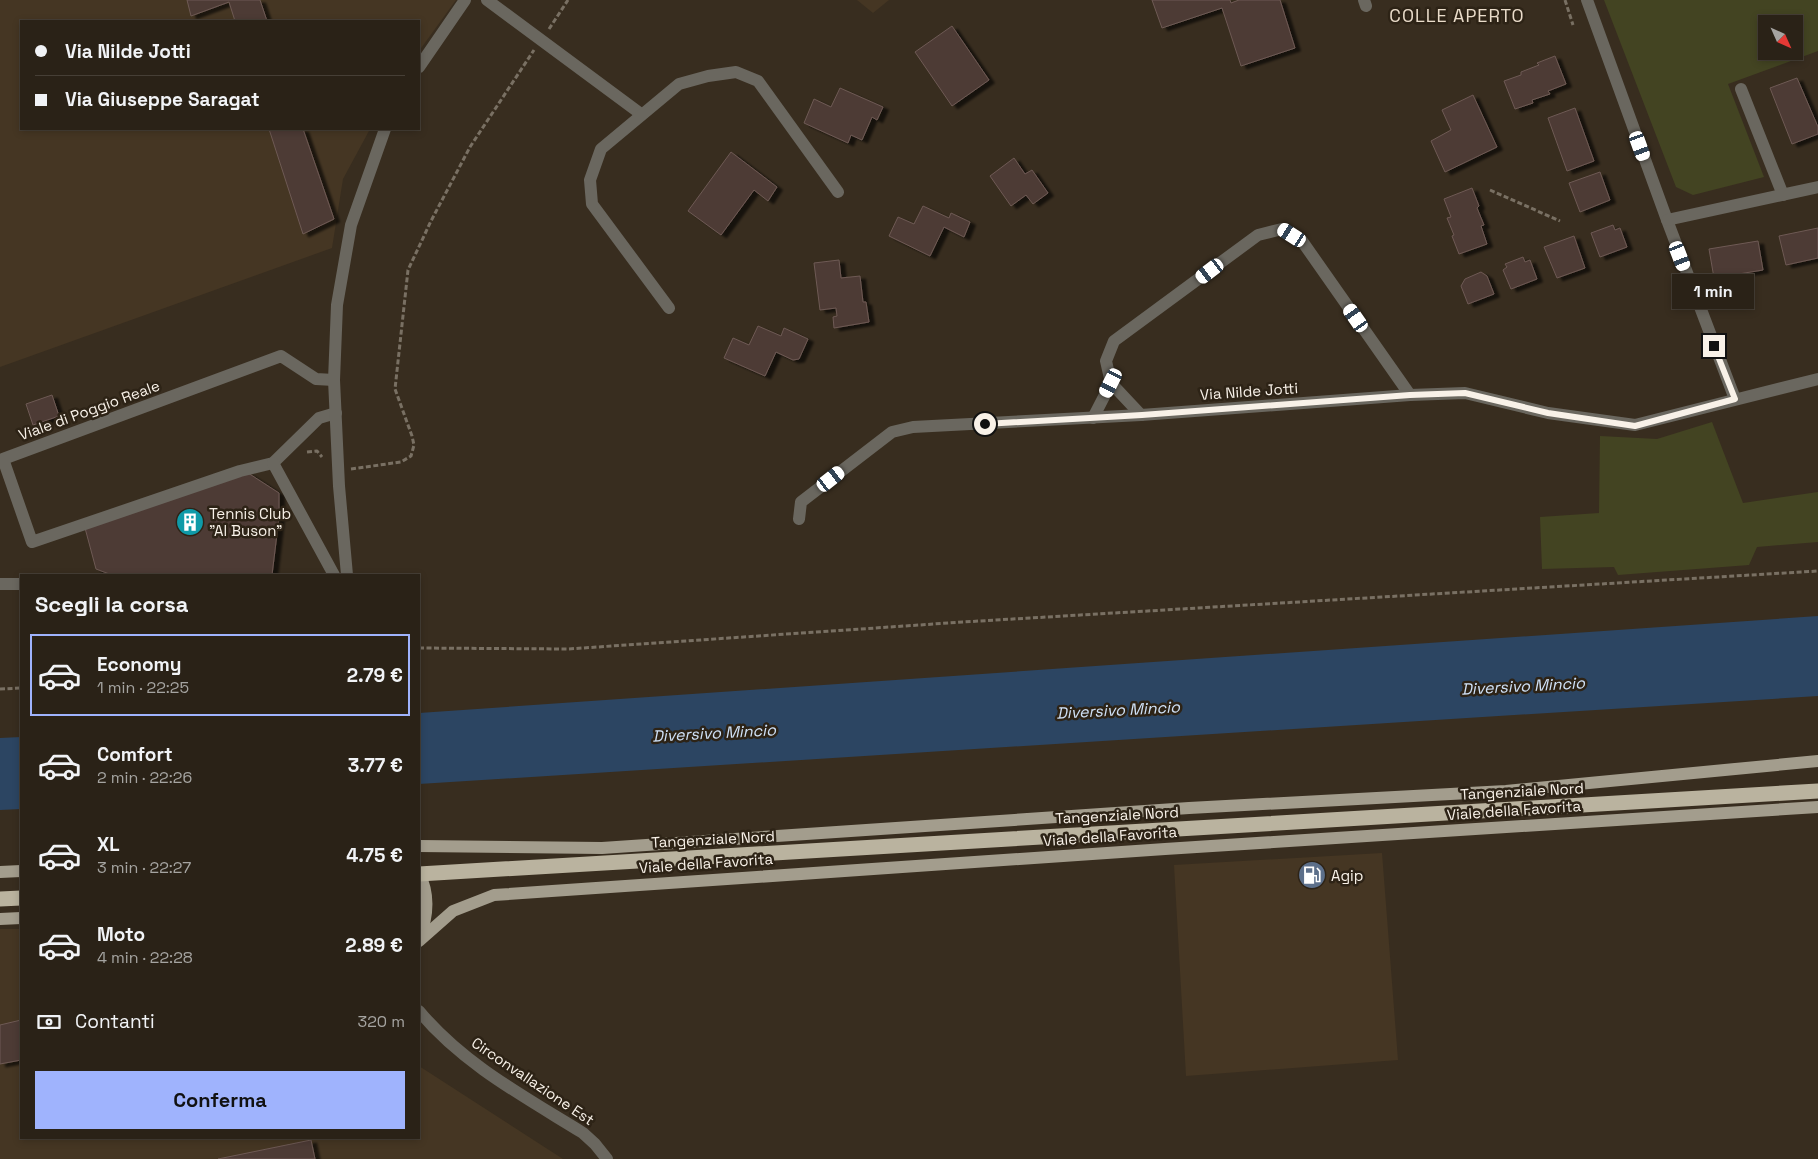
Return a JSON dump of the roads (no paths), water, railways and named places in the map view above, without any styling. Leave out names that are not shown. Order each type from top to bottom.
[{"type":"highway","name":"Tangenziale Nord","points":[[420,874],[1818,791]]},
{"type":"highway","points":[[0,899],[20,898]]},
{"type":"main road","name":"Viale della Favorita","points":[[420,846],[602,848],[1189,808],[1506,792],[1818,760]]},
{"type":"main road","name":"Viale della Favorita","points":[[420,939],[453,911],[494,894],[1818,807]]},
{"type":"main road","points":[[0,872],[20,870]]},
{"type":"main road","points":[[420,877],[426,892],[427,904],[420,937]]},
{"type":"main road","points":[[0,919],[20,918]]},
{"type":"street","points":[[420,66],[465,0]]},
{"type":"street","points":[[487,0],[641,114]]},
{"type":"street","points":[[1587,0],[1667,220],[1735,399]]},
{"type":"street","points":[[669,308],[592,204],[590,180],[600,149],[679,84],[708,76],[736,72],[758,81],[838,192]]},
{"type":"street","points":[[1741,89],[1783,195]]},
{"type":"street","points":[[347,574],[338,470],[334,380],[337,305],[351,225],[385,130]]},
{"type":"street","points":[[1667,220],[1818,187]]},
{"type":"street","points":[[1142,415],[1111,383],[1106,361],[1114,342],[1258,235],[1282,229],[1302,241],[1410,395]]},
{"type":"street","name":"Viale di Poggio Reale","points":[[273,463],[240,471],[32,542],[3,459],[281,356],[316,379],[334,380]]},
{"type":"street","name":"Via Nilde Jotti","points":[[799,519],[801,502],[892,432],[913,427],[1142,415],[1410,395],[1465,393],[1548,413],[1635,426],[1818,379]]},
{"type":"street","points":[[1093,418],[1111,383]]},
{"type":"street","points":[[333,574],[273,463],[319,418],[336,413]]},
{"type":"street","points":[[0,584],[20,584]]},
{"type":"street","name":"Circonvallazione Est","points":[[420,1012],[460,1052],[489,1074],[583,1133],[607,1159]]},
{"type":"water","name":"Diversivo Mincio","points":[[1818,616],[1818,696],[420,784],[420,713]]},
{"type":"water","points":[[20,737],[20,809],[0,810],[0,738]]},
{"type":"place","name":"Tennis Club \"Al Buson\"","points":[[190,522]]},
{"type":"place","name":"Agip","points":[[1312,875]]},
{"type":"district","name":"COLLE APERTO","points":[[1457,15]]}]
